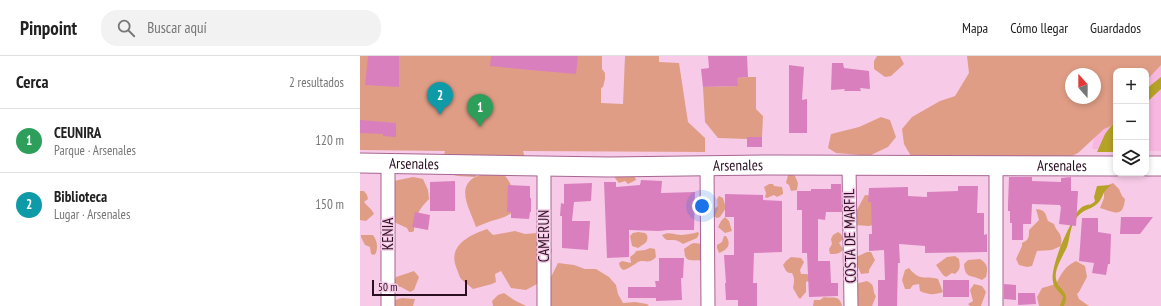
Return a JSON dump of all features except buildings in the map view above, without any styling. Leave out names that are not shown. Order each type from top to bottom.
[{"type":"main road","name":"Arsenales","points":[[360,163],[544,166],[1113,166]]},
{"type":"main road","points":[[1149,166],[1161,166]]},
{"type":"street","name":"KENIA","points":[[388,163],[388,306]]},
{"type":"street","points":[[996,165],[996,306]]},
{"type":"street","name":"CAMERUN","points":[[544,166],[544,306]]},
{"type":"street","points":[[707,166],[708,306]]},
{"type":"street","name":"COSTA DE MARFIL","points":[[849,166],[851,306]]},
{"type":"shaded area","points":[[360,56],[602,56],[602,69],[605,73],[605,79],[603,87],[601,88],[601,103],[623,104],[625,56],[659,56],[659,62],[679,63],[688,122],[705,138],[705,152],[523,151],[526,161],[478,173],[475,177],[449,174],[443,159],[445,151],[360,150]]},
{"type":"shaded area","points":[[877,56],[900,56],[904,64],[891,76],[885,77],[874,69],[874,61]]},
{"type":"shaded area","points":[[967,56],[1161,56],[1161,65],[1149,78],[1149,68],[1113,68],[1113,124],[1104,129],[1078,153],[1070,157],[1054,156],[1042,166],[912,158],[904,144],[902,129],[912,117],[940,101],[955,96],[969,73]]},
{"type":"shaded area","points":[[1110,56],[1161,56],[1161,151],[1149,151],[1149,68],[1113,68],[1113,150],[1092,149]]},
{"type":"shaded area","points":[[756,77],[756,109],[763,116],[762,137],[747,137],[747,139],[718,138],[705,122],[703,87],[737,86],[737,78]]},
{"type":"shaded area","points":[[1161,77],[1161,89],[1149,100],[1149,87]]},
{"type":"shaded area","points":[[881,117],[890,120],[896,137],[888,147],[871,155],[836,153],[828,148],[831,134],[859,127]]},
{"type":"shaded area","points":[[1113,124],[1113,152],[1097,152],[1105,134]]},
{"type":"shaded area","points":[[502,172],[511,186],[514,211],[503,218],[476,227],[468,207],[465,193],[469,182],[475,177],[486,173]]},
{"type":"shaded area","points":[[634,174],[636,180],[628,184],[625,181],[619,183],[615,178],[615,175]]},
{"type":"shaded area","points":[[791,174],[795,176],[798,183],[797,190],[791,191],[789,185],[786,183],[788,175]]},
{"type":"shaded area","points":[[413,177],[423,179],[428,190],[429,199],[418,213],[414,231],[409,232],[407,228],[396,223],[393,218],[394,181]]},
{"type":"shaded area","points":[[1113,183],[1125,199],[1124,205],[1120,212],[1100,208],[1104,198],[1104,187]]},
{"type":"shaded area","points":[[769,184],[782,187],[783,194],[777,197],[774,195],[767,198],[765,197],[766,193],[764,187]]},
{"type":"shaded area","points":[[1111,185],[1108,187],[1099,202],[1080,214],[1073,224],[1067,247],[1056,271],[1057,283],[1066,297],[1064,306],[1060,306],[1063,297],[1053,282],[1053,276],[1055,261],[1061,245],[1076,214],[1085,205],[1094,203],[1097,186]]},
{"type":"shaded area","points":[[360,191],[364,191],[367,195],[368,199],[364,202],[374,214],[366,221],[360,220]]},
{"type":"shaded area","points":[[865,195],[874,196],[884,222],[869,226],[855,225],[852,219]]},
{"type":"shaded area","points":[[719,196],[723,198],[726,208],[720,217],[717,218],[713,216],[712,211],[718,206],[717,199]]},
{"type":"shaded area","points":[[1036,209],[1043,211],[1046,214],[1048,221],[1054,224],[1061,238],[1061,246],[1052,250],[1037,251],[1032,266],[1027,267],[1019,265],[1016,259],[1022,243],[1028,238],[1029,230],[1039,220]]},
{"type":"shaded area","points":[[725,217],[729,221],[732,231],[725,233],[718,227]]},
{"type":"shaded area","points":[[487,229],[493,235],[515,231],[525,234],[537,233],[547,237],[552,250],[543,276],[537,284],[526,290],[511,288],[501,271],[495,274],[496,282],[473,289],[461,279],[454,259],[458,247],[462,242],[474,234]]},
{"type":"shaded area","points":[[698,232],[699,234],[697,238],[683,244],[676,240],[667,240],[662,235],[670,233],[682,235]]},
{"type":"shaded area","points":[[838,232],[841,234],[843,239],[839,243],[843,249],[841,252],[830,254],[829,249],[832,244],[831,239],[833,235]]},
{"type":"shaded area","points":[[633,233],[645,233],[647,235],[647,240],[638,248],[632,246],[630,236]]},
{"type":"shaded area","points":[[361,235],[373,235],[377,248],[374,255],[371,254],[370,247],[365,245]]},
{"type":"shaded area","points":[[724,236],[728,239],[729,245],[726,249],[719,253],[717,245],[722,242]]},
{"type":"shaded area","points":[[694,243],[702,244],[703,261],[689,260],[685,256],[684,249]]},
{"type":"shaded area","points":[[650,248],[655,249],[656,257],[651,261],[638,262],[623,270],[620,267],[619,263],[622,261],[631,263],[630,257],[636,251]]},
{"type":"shaded area","points":[[867,252],[871,252],[875,260],[869,270],[869,273],[861,274],[854,258]]},
{"type":"shaded area","points":[[955,256],[959,259],[959,269],[955,274],[952,273],[946,277],[936,265],[947,257]]},
{"type":"shaded area","points":[[791,257],[801,258],[804,262],[800,270],[801,274],[807,274],[811,278],[811,280],[806,282],[806,292],[800,299],[793,288],[794,280],[792,273],[786,271],[783,265]]},
{"type":"shaded area","points":[[980,259],[985,263],[987,269],[986,277],[982,280],[967,274],[964,264],[968,260]]},
{"type":"shaded area","points":[[1076,261],[1085,266],[1087,277],[1077,294],[1079,299],[1089,306],[1039,306],[1037,297],[1042,288],[1056,284],[1066,268]]},
{"type":"shaded area","points":[[558,263],[574,265],[585,269],[596,269],[609,277],[616,285],[618,294],[623,303],[635,302],[647,304],[649,306],[549,306],[546,287]]},
{"type":"shaded area","points":[[909,268],[919,277],[938,279],[943,292],[932,294],[920,291],[919,284],[913,285],[910,289],[905,289],[902,280],[905,270]]},
{"type":"shaded area","points":[[414,271],[419,277],[414,290],[410,292],[393,285],[396,277]]},
{"type":"shaded area","points":[[867,281],[873,286],[876,296],[872,306],[857,306],[855,301],[858,293],[857,285]]},
{"type":"shaded area","points":[[974,284],[982,286],[986,292],[981,306],[970,306],[968,304],[973,301],[970,290]]},
{"type":"shaded area","points":[[504,293],[526,306],[493,306],[492,301],[498,295]]},
{"type":"shaded area","points":[[824,297],[837,298],[841,302],[842,306],[813,306],[814,300],[820,300]]},
{"type":"shaded area","points":[[402,298],[415,299],[413,306],[389,306],[392,301]]},
{"type":"place","name":"Biblioteca","points":[[440,115]]},
{"type":"place","name":"CEUNIRA","points":[[480,127]]}]
